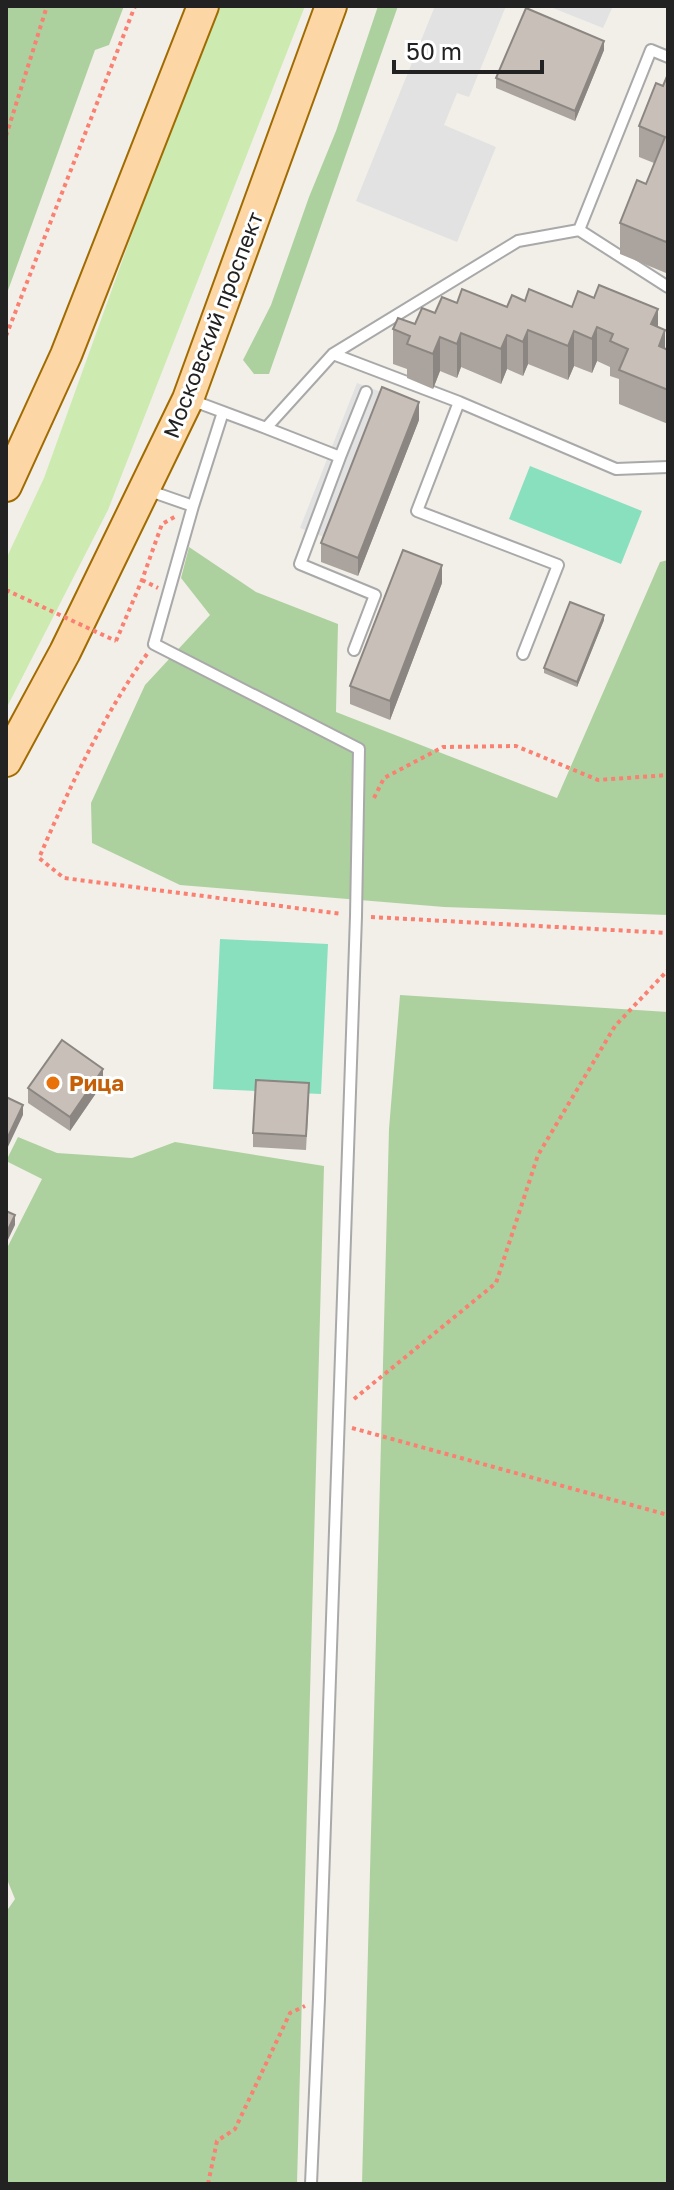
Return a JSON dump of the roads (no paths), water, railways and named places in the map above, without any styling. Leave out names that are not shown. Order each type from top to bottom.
[{"type":"main road","points":[[6,486],[66,355],[203,6]]},
{"type":"main road","name":"Московский проспект","points":[[6,761],[65,652],[188,399],[331,6]]},
{"type":"lane","points":[[579,230],[651,50],[668,57]]},
{"type":"lane","points":[[266,428],[333,354],[518,241],[579,230],[668,287]]},
{"type":"lane","points":[[333,354],[459,402],[616,469],[668,467]]},
{"type":"lane","points":[[354,650],[375,595],[300,564],[366,392]]},
{"type":"lane","points":[[188,399],[340,457]]},
{"type":"lane","points":[[459,402],[417,511],[558,565],[523,654]]},
{"type":"lane","points":[[223,412],[154,644],[359,749],[356,916],[311,2184]]},
{"type":"lane","points":[[145,489],[193,506]]},
{"type":"place","name":"Рица","points":[[53,1083]]}]
